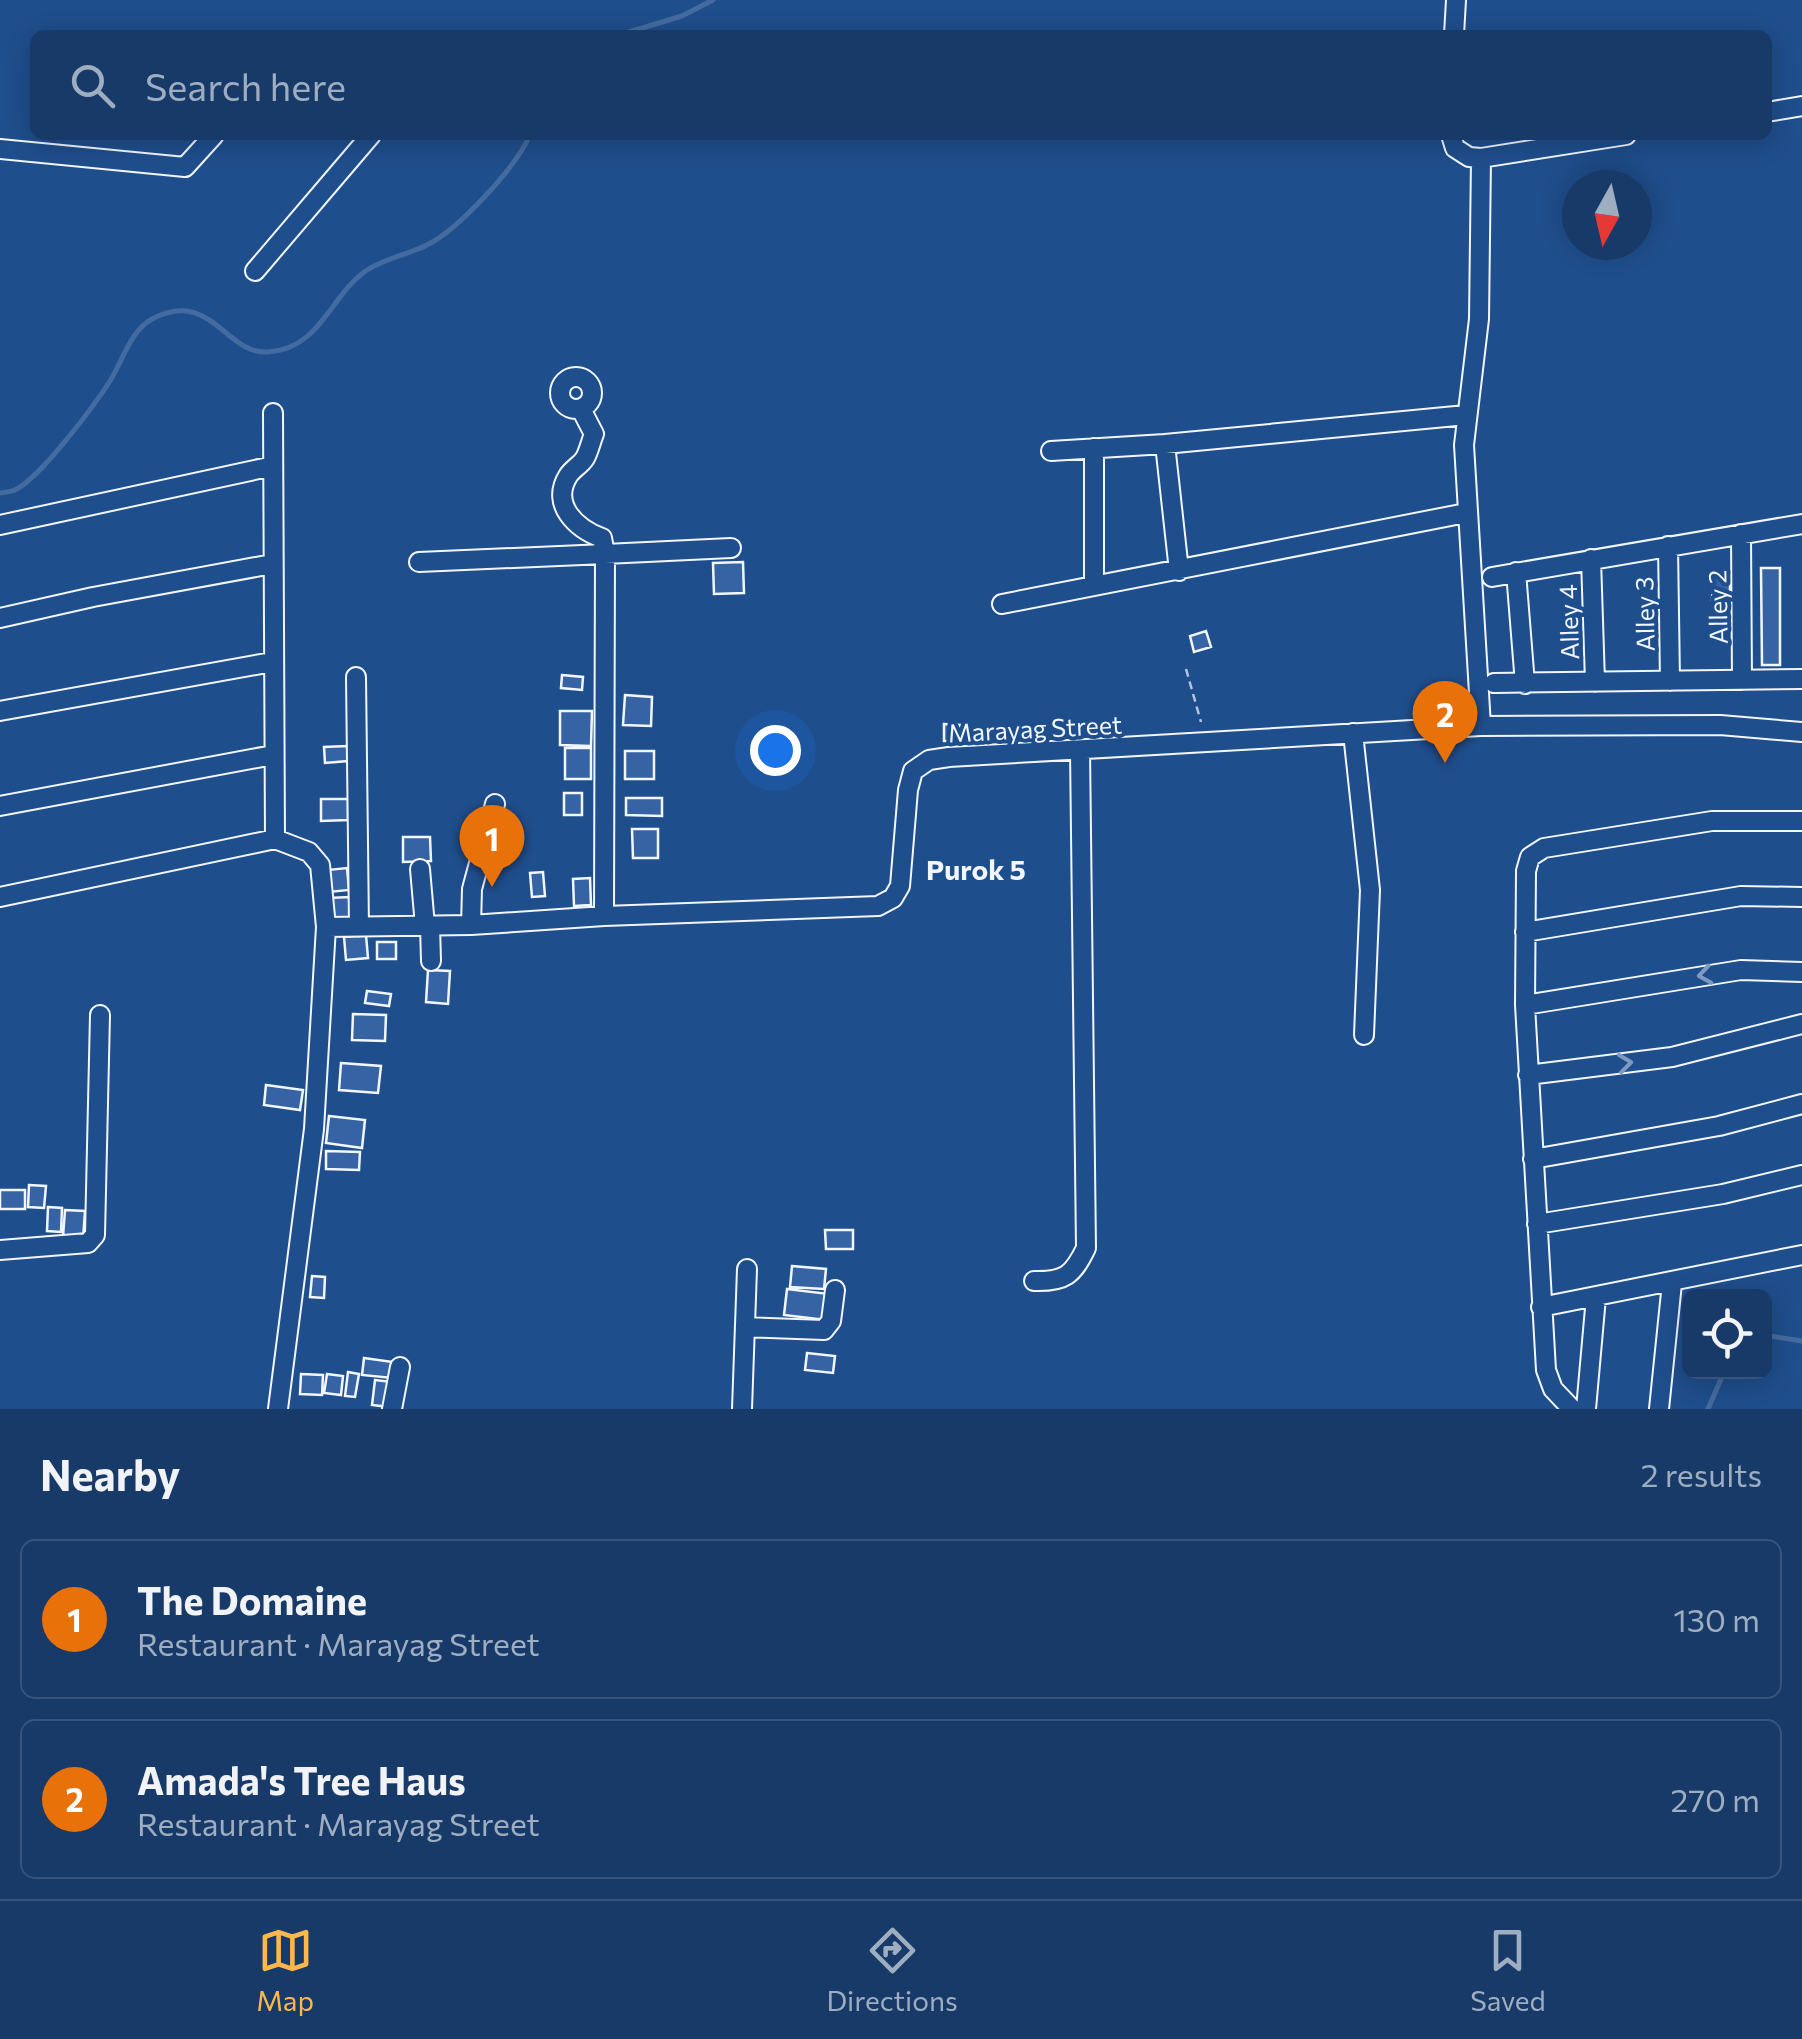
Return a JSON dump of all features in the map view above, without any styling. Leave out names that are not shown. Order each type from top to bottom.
[{"type":"street","points":[[1454,30],[1456,0]]},
{"type":"street","points":[[1772,111],[1802,106]]},
{"type":"street","points":[[0,150],[185,167],[209,140]]},
{"type":"street","points":[[255,270],[367,140]]},
{"type":"street","points":[[1453,140],[1455,148],[1469,157],[1481,158],[1594,140]]},
{"type":"street","points":[[1480,726],[1466,512],[1466,416],[1479,319],[1481,158]]},
{"type":"street","points":[[581,409],[594,434],[585,458],[566,478],[564,504],[570,520],[602,538],[606,554],[604,916]]},
{"type":"street","points":[[273,413],[275,840]]},
{"type":"street","points":[[1051,452],[1466,416]]},
{"type":"street","points":[[1166,444],[1179,571]]},
{"type":"street","points":[[1094,448],[1094,586]]},
{"type":"street","points":[[0,524],[273,466]]},
{"type":"street","points":[[1002,604],[1466,512]]},
{"type":"street","points":[[1492,576],[1802,524]]},
{"type":"street","name":"Alley 2","points":[[1741,534],[1742,680]]},
{"type":"street","name":"Alley 3","points":[[1668,546],[1670,681]]},
{"type":"street","points":[[418,562],[731,548]]},
{"type":"street","name":"Alley 4","points":[[1591,560],[1595,682]]},
{"type":"street","points":[[0,618],[272,564]]},
{"type":"street","points":[[1516,572],[1525,684]]},
{"type":"street","points":[[0,711],[272,662]]},
{"type":"street","points":[[356,677],[359,927]]},
{"type":"street","points":[[1494,683],[1802,679]]},
{"type":"street","name":"Marayag Street","points":[[326,927],[878,906],[893,898],[900,886],[913,771],[929,760],[948,757],[1480,726],[1720,725],[1802,732]]},
{"type":"street","points":[[1353,733],[1370,890],[1364,1035]]},
{"type":"street","points":[[1034,1281],[1052,1282],[1075,1271],[1086,1248],[1080,750]]},
{"type":"street","points":[[0,806],[273,755]]},
{"type":"street","points":[[470,924],[472,889],[495,804]]},
{"type":"street","points":[[1572,1409],[1553,1389],[1546,1370],[1541,1307],[1525,1005],[1526,871],[1530,857],[1544,848],[1712,822],[1802,821]]},
{"type":"street","points":[[0,897],[275,840],[309,852],[320,865],[326,927],[314,1128],[278,1409]]},
{"type":"street","points":[[420,869],[431,961]]},
{"type":"street","points":[[1524,932],[1742,896],[1802,897]]},
{"type":"street","points":[[1525,1005],[1741,970],[1802,972]]},
{"type":"street","points":[[0,1250],[88,1243],[96,1235],[100,1015]]},
{"type":"street","points":[[1528,1074],[1672,1057],[1802,1024]]},
{"type":"street","points":[[1532,1159],[1720,1126],[1802,1104]]},
{"type":"street","points":[[1537,1224],[1723,1194],[1802,1175]]},
{"type":"street","points":[[1541,1307],[1802,1256]]},
{"type":"street","points":[[742,1409],[747,1269]]},
{"type":"street","points":[[1658,1409],[1672,1283]]},
{"type":"street","points":[[744,1328],[824,1330],[831,1321],[835,1290]]},
{"type":"street","points":[[1586,1409],[1596,1297]]},
{"type":"street","points":[[392,1409],[400,1367]]},
{"type":"path","points":[[1186,669],[1206,743]]},
{"type":"building","points":[[743,562],[744,593],[714,594],[713,563]]},
{"type":"building","points":[[1761,568],[1780,568],[1780,665],[1762,665]]},
{"type":"building","points":[[1713,576],[1730,576],[1730,600],[1712,600]]},
{"type":"building","points":[[1206,631],[1211,647],[1194,652],[1190,636]]},
{"type":"building","points":[[562,675],[583,677],[582,690],[561,688]]},
{"type":"building","points":[[625,695],[652,697],[651,726],[623,725]]},
{"type":"building","points":[[560,711],[592,711],[591,746],[560,745]]},
{"type":"building","points":[[944,724],[960,725],[960,741],[944,741]]},
{"type":"building","points":[[347,746],[348,761],[325,763],[324,747]]},
{"type":"building","points":[[565,748],[591,748],[591,779],[565,779]]},
{"type":"building","points":[[625,751],[654,751],[654,779],[625,779]]},
{"type":"building","points":[[564,793],[582,793],[582,815],[564,815]]},
{"type":"building","points":[[626,798],[662,798],[662,816],[626,815]]},
{"type":"building","points":[[321,799],[348,799],[348,820],[321,821]]},
{"type":"building","points":[[632,829],[658,829],[658,858],[633,858]]},
{"type":"building","points":[[403,837],[430,837],[431,861],[403,862]]},
{"type":"building","points":[[347,868],[349,890],[329,892],[327,870]]},
{"type":"building","points":[[543,872],[545,896],[532,897],[530,873]]},
{"type":"building","points":[[590,878],[591,905],[574,906],[573,879]]},
{"type":"building","points":[[351,897],[352,918],[328,919],[327,898]]},
{"type":"building","points":[[366,935],[368,958],[346,960],[344,937]]},
{"type":"building","points":[[377,942],[396,942],[396,959],[377,959]]},
{"type":"building","points":[[428,970],[450,971],[448,1004],[426,1002]]},
{"type":"building","points":[[367,991],[391,994],[389,1006],[365,1003]]},
{"type":"building","points":[[353,1014],[386,1015],[385,1041],[352,1040]]},
{"type":"building","points":[[341,1063],[381,1066],[378,1093],[339,1090]]},
{"type":"building","points":[[266,1085],[303,1090],[300,1110],[264,1105]]},
{"type":"building","points":[[329,1116],[365,1120],[362,1148],[326,1143]]},
{"type":"building","points":[[326,1151],[360,1152],[359,1170],[326,1169]]},
{"type":"building","points":[[29,1185],[46,1186],[44,1208],[28,1207]]},
{"type":"building","points":[[0,1190],[25,1190],[25,1209],[0,1209]]},
{"type":"building","points":[[48,1207],[62,1208],[61,1232],[47,1231]]},
{"type":"building","points":[[65,1210],[85,1211],[83,1239],[63,1237]]},
{"type":"building","points":[[825,1230],[853,1230],[853,1249],[826,1249]]},
{"type":"building","points":[[792,1266],[826,1269],[824,1289],[790,1287]]},
{"type":"building","points":[[312,1276],[325,1277],[324,1298],[310,1297]]},
{"type":"building","points":[[787,1289],[829,1294],[826,1320],[784,1315]]},
{"type":"building","points":[[807,1353],[835,1356],[833,1373],[805,1370]]},
{"type":"building","points":[[364,1358],[393,1362],[392,1378],[362,1375]]},
{"type":"building","points":[[348,1372],[359,1374],[355,1397],[345,1396]]},
{"type":"building","points":[[301,1374],[323,1375],[322,1395],[300,1394]]},
{"type":"building","points":[[327,1374],[343,1376],[341,1395],[324,1393]]},
{"type":"building","points":[[375,1380],[392,1382],[389,1407],[372,1405]]},
{"type":"waterway","points":[[636,30],[682,16],[713,0]]},
{"type":"waterway","points":[[0,493],[26,483],[52,457],[102,392],[138,331],[152,319],[172,312],[189,312],[204,317],[253,350],[268,352],[300,342],[364,272],[427,245],[455,226],[500,180],[527,140]]},
{"type":"waterway","points":[[1772,1336],[1802,1341]]},
{"type":"waterway","points":[[1708,1409],[1721,1379]]},
{"type":"place","name":"Amada's Tree Haus","points":[[1445,763]]},
{"type":"place","name":"The Domaine","points":[[492,887]]},
{"type":"district","name":"Purok 5","points":[[976,869]]}]
